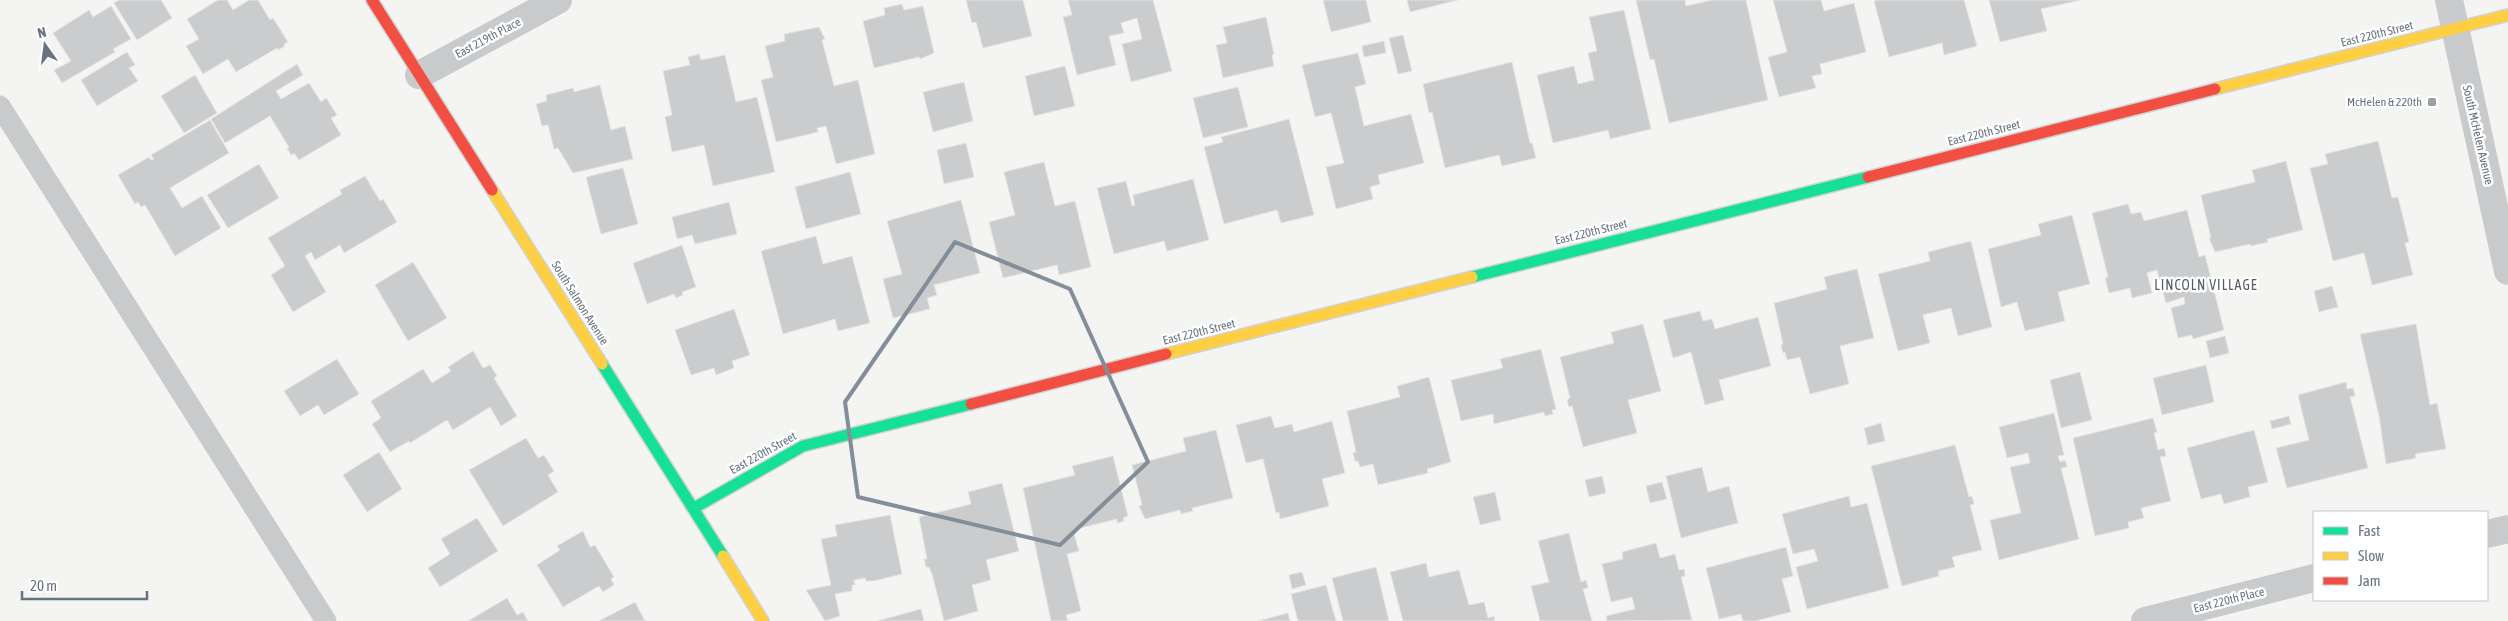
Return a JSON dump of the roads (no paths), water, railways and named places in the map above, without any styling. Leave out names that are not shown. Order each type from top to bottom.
[{"type":"street","name":"South Salmon Avenue","points":[[372,0],[694,508],[763,621]]},
{"type":"street","name":"East 219th Place","points":[[419,75],[558,0]]},
{"type":"street","name":"South McHelen Avenue","points":[[2449,0],[2508,271]]},
{"type":"street","name":"East 220th Street","points":[[694,508],[802,446],[2508,15]]},
{"type":"street","points":[[2488,534],[2508,529]]},
{"type":"street","name":"East 220th Place","points":[[2145,621],[2313,578]]},
{"type":"lane","points":[[0,106],[326,621]]},
{"type":"place","name":"McHelen & 220th","points":[[2432,102]]},
{"type":"district","name":"LINCOLN VILLAGE","points":[[2206,285]]}]
